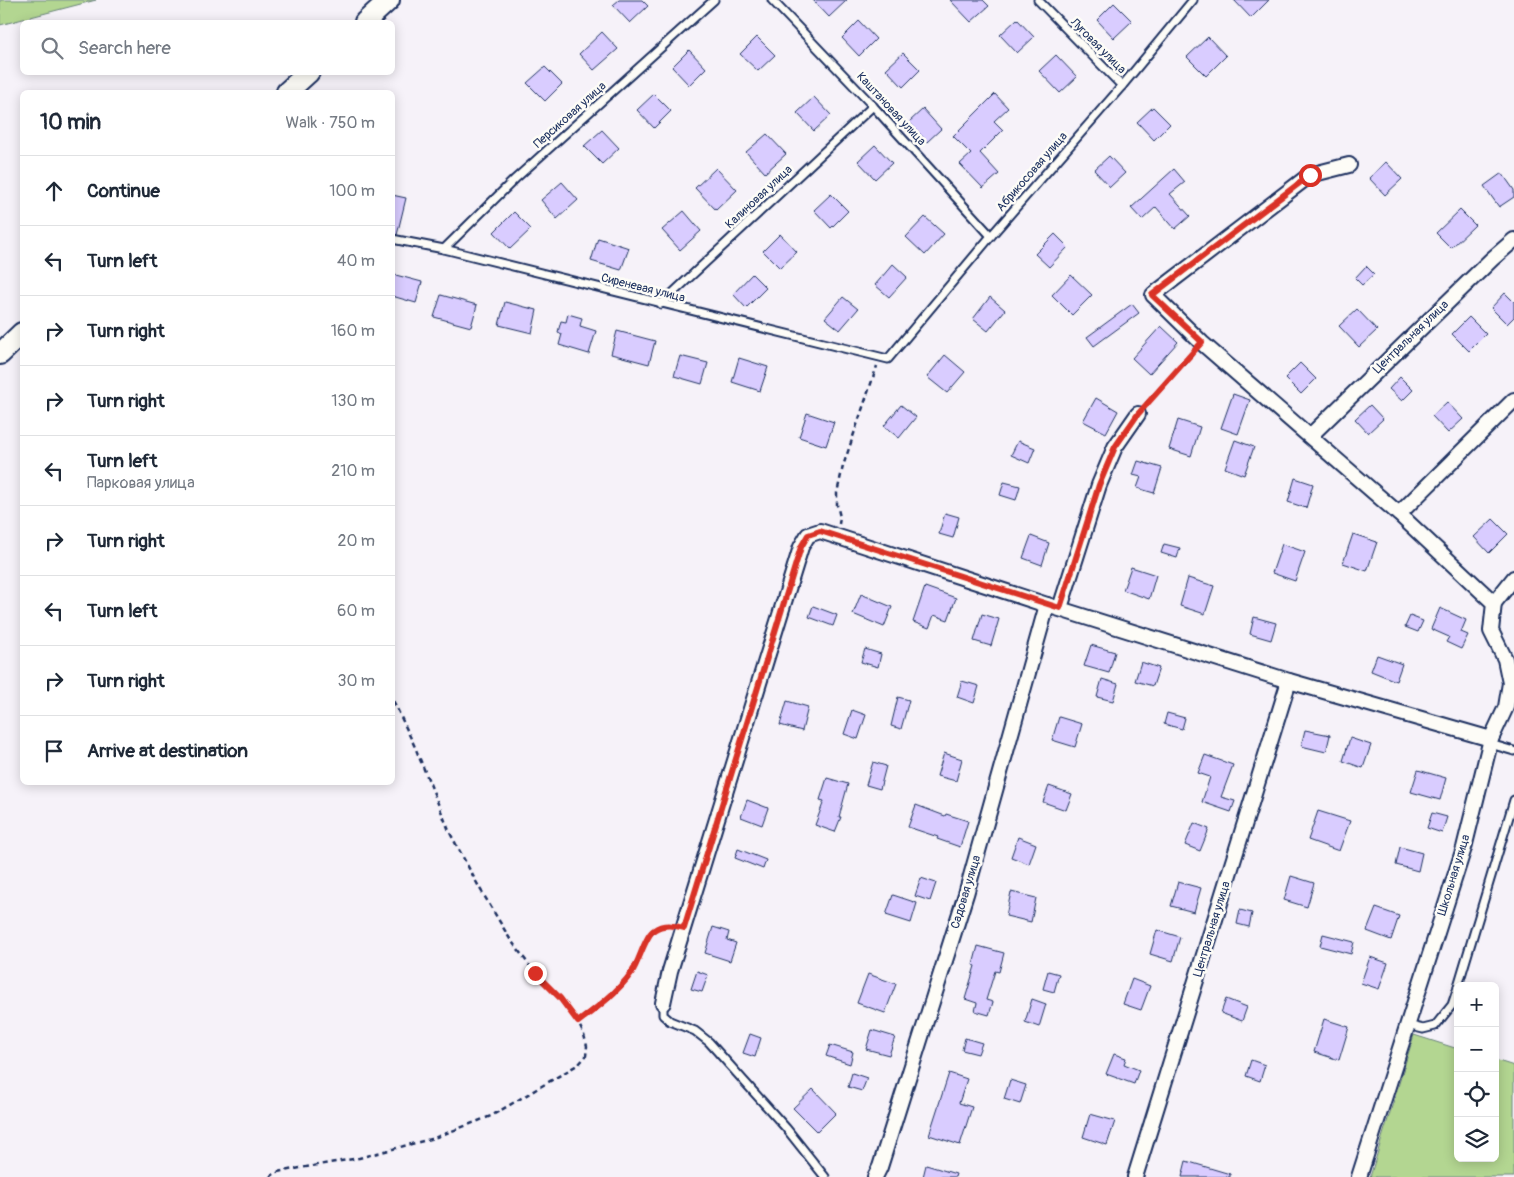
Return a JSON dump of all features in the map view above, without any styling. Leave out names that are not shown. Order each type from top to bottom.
[{"type":"main road","points":[[367,20],[389,0]]},
{"type":"main road","points":[[290,90],[307,75]]},
{"type":"main road","points":[[0,354],[20,335]]},
{"type":"street","points":[[1349,165],[1310,175],[1152,295],[1202,342],[1399,514],[1494,603],[1514,578]]},
{"type":"street","name":"Центральная улица","points":[[1310,436],[1492,259],[1514,240]]},
{"type":"street","points":[[1399,514],[1514,400]]},
{"type":"street","name":"Садовая улица","points":[[875,1177],[880,1167],[966,894],[1054,606],[1115,447],[1138,414]]},
{"type":"street","points":[[663,1003],[670,971],[801,547],[808,535],[820,531],[1289,681],[1490,741]]},
{"type":"street","name":"Школьная улица","points":[[1359,1177],[1464,848],[1490,741],[1506,707],[1510,684],[1505,659],[1491,631],[1494,603]]},
{"type":"street","name":"Центральная улица","points":[[1135,1177],[1289,681]]},
{"type":"lane","name":"Персиковая улица","points":[[444,249],[516,179],[714,0]]},
{"type":"lane","name":"Каштановая улица","points":[[772,0],[873,106],[991,236]]},
{"type":"lane","name":"Луговая улица","points":[[1038,0],[1122,86]]},
{"type":"lane","name":"Абрикосовая улица","points":[[884,358],[1122,86],[1193,0]]},
{"type":"lane","name":"Калиновая улица","points":[[661,304],[873,106]]},
{"type":"lane","name":"Сиреневая улица","points":[[395,240],[444,249],[884,358]]},
{"type":"lane","points":[[1490,741],[1514,751]]},
{"type":"lane","points":[[1459,982],[1514,800]]},
{"type":"lane","points":[[1407,1025],[1423,1030],[1435,1026],[1452,1005],[1454,999]]},
{"type":"lane","points":[[663,1003],[663,1014],[670,1021],[695,1031],[709,1042],[786,1128],[825,1177]]},
{"type":"path","points":[[1138,414],[1202,342]]},
{"type":"path","points":[[838,537],[840,517],[837,505],[843,466],[884,358]]},
{"type":"path","points":[[270,1177],[277,1172],[359,1158],[434,1138],[491,1116],[579,1064],[586,1056],[587,1046],[578,1022],[560,998],[535,973],[510,939],[479,887],[450,833],[415,747],[395,704]]},
{"type":"path","points":[[578,1022],[600,1005],[634,970],[648,937],[654,930],[668,924],[684,928]]},
{"type":"green space","points":[[0,0],[96,0],[0,25]]},
{"type":"green space","points":[[1414,1035],[1454,1048],[1454,1162],[1499,1162],[1499,1061],[1514,1066],[1514,1177],[1370,1177]]},
{"type":"building","points":[[619,0],[642,0],[648,6],[630,23],[613,5]]},
{"type":"building","points":[[813,0],[847,0],[829,17]]},
{"type":"building","points":[[950,0],[983,0],[989,6],[971,22]]},
{"type":"building","points":[[1234,0],[1269,0],[1251,18]]},
{"type":"building","points":[[1114,3],[1132,21],[1114,38],[1097,20]]},
{"type":"building","points":[[1017,19],[1034,37],[1017,53],[1000,35]]},
{"type":"building","points":[[859,21],[876,39],[859,56],[842,38]]},
{"type":"building","points":[[602,32],[618,49],[594,70],[579,54]]},
{"type":"building","points":[[757,37],[775,55],[758,71],[740,54]]},
{"type":"building","points":[[1208,37],[1226,56],[1206,76],[1187,57]]},
{"type":"building","points":[[689,50],[706,68],[689,85],[672,67]]},
{"type":"building","points":[[903,53],[920,70],[903,87],[886,69]]},
{"type":"building","points":[[1056,55],[1077,77],[1060,93],[1039,71]]},
{"type":"building","points":[[545,67],[562,84],[545,101],[527,83]]},
{"type":"building","points":[[654,94],[671,111],[654,128],[637,110]]},
{"type":"building","points":[[995,94],[1008,108],[994,121],[1003,130],[980,153],[999,174],[983,188],[960,164],[971,154],[953,136]]},
{"type":"building","points":[[814,97],[831,115],[814,131],[797,113]]},
{"type":"building","points":[[1153,107],[1170,124],[1154,140],[1137,122]]},
{"type":"building","points":[[923,109],[941,129],[927,142],[909,122]]},
{"type":"building","points":[[602,130],[619,148],[602,164],[584,146]]},
{"type":"building","points":[[767,134],[786,154],[765,173],[746,152]]},
{"type":"building","points":[[875,145],[892,163],[875,179],[858,161]]},
{"type":"building","points":[[1109,156],[1125,173],[1110,187],[1094,170]]},
{"type":"building","points":[[1386,162],[1402,179],[1385,195],[1369,178]]},
{"type":"building","points":[[716,168],[737,190],[716,210],[695,188]]},
{"type":"building","points":[[1174,169],[1185,182],[1170,194],[1190,216],[1175,229],[1156,207],[1142,220],[1131,208]]},
{"type":"building","points":[[1502,173],[1514,190],[1514,197],[1499,207],[1484,186]]},
{"type":"building","points":[[562,182],[578,200],[557,219],[541,200]]},
{"type":"building","points":[[831,194],[848,211],[831,228],[814,210]]},
{"type":"building","points":[[395,196],[406,198],[397,235],[395,235]]},
{"type":"building","points":[[1460,210],[1475,225],[1451,248],[1436,233]]},
{"type":"building","points":[[684,211],[701,231],[680,250],[662,230]]},
{"type":"building","points":[[514,212],[531,229],[510,249],[494,232]]},
{"type":"building","points":[[925,217],[944,234],[925,255],[906,237]]},
{"type":"building","points":[[780,234],[797,252],[780,268],[763,251]]},
{"type":"building","points":[[1055,234],[1068,247],[1049,267],[1035,254]]},
{"type":"building","points":[[598,238],[629,248],[621,270],[591,261]]},
{"type":"building","points":[[893,264],[907,277],[889,297],[875,285]]},
{"type":"building","points":[[1366,266],[1374,274],[1362,285],[1355,278]]},
{"type":"building","points":[[752,274],[766,288],[746,308],[733,294]]},
{"type":"building","points":[[395,275],[422,282],[416,303],[395,297]]},
{"type":"building","points":[[1071,275],[1092,295],[1072,315],[1052,295]]},
{"type":"building","points":[[1505,293],[1514,302],[1514,317],[1507,324],[1491,308]]},
{"type":"building","points":[[441,295],[477,305],[471,327],[434,317]]},
{"type":"building","points":[[843,297],[858,309],[840,330],[825,318]]},
{"type":"building","points":[[990,297],[1005,310],[988,331],[973,319]]},
{"type":"building","points":[[505,302],[537,310],[532,333],[499,325]]},
{"type":"building","points":[[1132,304],[1139,313],[1094,346],[1087,337]]},
{"type":"building","points":[[1357,309],[1377,330],[1359,347],[1339,326]]},
{"type":"building","points":[[568,314],[582,318],[580,326],[596,331],[589,354],[559,345],[562,334],[558,332],[561,321],[566,322]]},
{"type":"building","points":[[1469,317],[1486,334],[1469,351],[1452,334]]},
{"type":"building","points":[[1161,326],[1178,342],[1149,374],[1132,358]]},
{"type":"building","points":[[617,331],[655,341],[649,364],[611,354]]},
{"type":"building","points":[[945,355],[965,372],[947,393],[927,377]]},
{"type":"building","points":[[680,356],[708,363],[702,384],[674,376]]},
{"type":"building","points":[[739,358],[768,367],[760,391],[732,382]]},
{"type":"building","points":[[1300,363],[1316,379],[1301,394],[1285,378]]},
{"type":"building","points":[[1400,377],[1413,390],[1402,401],[1389,389]]},
{"type":"building","points":[[1233,394],[1250,400],[1238,434],[1221,428]]},
{"type":"building","points":[[1096,398],[1118,411],[1106,433],[1083,421]]},
{"type":"building","points":[[1447,402],[1463,419],[1448,433],[1432,416]]},
{"type":"building","points":[[901,405],[916,417],[899,438],[884,426]]},
{"type":"building","points":[[1370,405],[1383,419],[1368,433],[1355,419]]},
{"type":"building","points":[[807,413],[834,422],[826,446],[799,437]]},
{"type":"building","points":[[1178,420],[1200,427],[1191,456],[1169,449]]},
{"type":"building","points":[[1235,440],[1254,447],[1244,475],[1225,468]]},
{"type":"building","points":[[1018,441],[1035,448],[1029,463],[1011,455]]},
{"type":"building","points":[[1138,461],[1162,468],[1154,493],[1137,488],[1141,477],[1133,475]]},
{"type":"building","points":[[1295,478],[1313,484],[1306,508],[1288,502]]},
{"type":"building","points":[[1004,482],[1020,486],[1016,500],[1000,495]]},
{"type":"building","points":[[945,513],[959,517],[953,538],[939,534]]},
{"type":"building","points":[[1493,519],[1508,534],[1489,553],[1474,537]]},
{"type":"building","points":[[1353,534],[1377,542],[1367,571],[1343,563]]},
{"type":"building","points":[[1031,536],[1049,543],[1042,565],[1023,558]]},
{"type":"building","points":[[1164,544],[1180,548],[1177,558],[1161,553]]},
{"type":"building","points":[[1282,544],[1305,552],[1295,581],[1272,573]]},
{"type":"building","points":[[1131,567],[1156,575],[1149,599],[1123,590]]},
{"type":"building","points":[[1188,578],[1214,586],[1205,614],[1180,606]]},
{"type":"building","points":[[925,587],[956,598],[948,620],[934,615],[929,628],[913,622]]},
{"type":"building","points":[[861,594],[892,607],[884,627],[853,614]]},
{"type":"building","points":[[813,606],[837,615],[833,626],[809,617]]},
{"type":"building","points":[[1440,608],[1466,620],[1461,632],[1468,635],[1461,649],[1446,642],[1449,637],[1431,629]]},
{"type":"building","points":[[982,614],[999,619],[991,646],[974,641]]},
{"type":"building","points":[[1410,616],[1423,621],[1418,632],[1405,627]]},
{"type":"building","points":[[1254,617],[1276,623],[1271,640],[1250,634]]},
{"type":"building","points":[[1091,645],[1115,652],[1109,673],[1084,666]]},
{"type":"building","points":[[865,649],[881,654],[878,667],[861,662]]},
{"type":"building","points":[[1377,655],[1402,664],[1396,681],[1371,671]]},
{"type":"building","points":[[1141,662],[1159,668],[1153,686],[1135,681]]},
{"type":"building","points":[[1102,679],[1118,684],[1113,701],[1097,697]]},
{"type":"building","points":[[962,681],[979,686],[974,703],[957,697]]},
{"type":"building","points":[[898,697],[909,700],[901,729],[891,726]]},
{"type":"building","points":[[787,701],[808,707],[802,731],[780,725]]},
{"type":"building","points":[[852,710],[866,715],[858,739],[844,734]]},
{"type":"building","points":[[1167,713],[1185,718],[1182,729],[1164,724]]},
{"type":"building","points":[[1059,717],[1082,724],[1075,747],[1052,740]]},
{"type":"building","points":[[1305,730],[1330,735],[1326,752],[1301,746]]},
{"type":"building","points":[[1350,738],[1371,745],[1363,768],[1343,761]]},
{"type":"building","points":[[944,753],[962,759],[956,781],[937,776]]},
{"type":"building","points":[[1205,755],[1233,765],[1221,797],[1235,801],[1231,812],[1202,802],[1210,777],[1198,773]]},
{"type":"building","points":[[873,762],[886,766],[880,789],[866,785]]},
{"type":"building","points":[[1418,770],[1446,778],[1440,800],[1411,792]]},
{"type":"building","points":[[827,778],[848,784],[839,817],[841,817],[835,832],[815,825],[824,801],[820,800]]},
{"type":"building","points":[[1049,786],[1072,794],[1066,810],[1043,802]]},
{"type":"building","points":[[747,800],[768,808],[762,825],[741,817]]},
{"type":"building","points":[[916,805],[945,816],[946,814],[968,821],[960,847],[908,827]]},
{"type":"building","points":[[1318,811],[1350,821],[1339,851],[1308,840]]},
{"type":"building","points":[[1432,813],[1447,817],[1442,833],[1427,828]]},
{"type":"building","points":[[1194,823],[1209,829],[1200,851],[1185,845]]},
{"type":"building","points":[[1018,837],[1036,844],[1029,864],[1011,857]]},
{"type":"building","points":[[1400,847],[1422,853],[1418,871],[1396,865]]},
{"type":"building","points":[[738,849],[766,860],[763,869],[735,858]]},
{"type":"building","points":[[1291,876],[1314,883],[1307,907],[1284,900]]},
{"type":"building","points":[[921,878],[936,883],[930,901],[915,896]]},
{"type":"building","points":[[1178,882],[1201,888],[1194,912],[1171,906]]},
{"type":"building","points":[[1011,892],[1036,898],[1031,922],[1006,916]]},
{"type":"building","points":[[893,895],[917,903],[911,923],[886,915]]},
{"type":"building","points":[[1376,908],[1399,916],[1391,940],[1367,931]]},
{"type":"building","points":[[1240,910],[1252,913],[1249,927],[1237,924]]},
{"type":"building","points":[[713,927],[729,932],[727,940],[736,943],[730,961],[705,953]]},
{"type":"building","points":[[1157,930],[1180,937],[1173,961],[1150,954]]},
{"type":"building","points":[[1323,934],[1354,942],[1351,954],[1320,946]]},
{"type":"building","points":[[978,946],[1004,953],[999,972],[995,971],[986,1000],[993,1002],[989,1015],[975,1011],[977,1003],[965,999],[975,966],[973,965]]},
{"type":"building","points":[[1370,957],[1388,963],[1379,989],[1361,983]]},
{"type":"building","points":[[697,971],[708,975],[702,992],[691,989]]},
{"type":"building","points":[[1048,971],[1059,974],[1054,992],[1043,989]]},
{"type":"building","points":[[868,974],[896,984],[885,1013],[857,1003]]},
{"type":"building","points":[[1132,979],[1150,986],[1141,1010],[1123,1004]]},
{"type":"building","points":[[1032,999],[1046,1004],[1039,1027],[1025,1022]]},
{"type":"building","points":[[1226,999],[1247,1007],[1242,1021],[1221,1013]]},
{"type":"building","points":[[1324,1019],[1349,1027],[1339,1060],[1314,1052]]},
{"type":"building","points":[[872,1030],[895,1037],[889,1055],[866,1049]]},
{"type":"building","points":[[750,1034],[761,1038],[755,1057],[743,1053]]},
{"type":"building","points":[[965,1038],[982,1043],[978,1054],[962,1050]]},
{"type":"building","points":[[830,1045],[853,1052],[850,1064],[826,1056]]},
{"type":"building","points":[[1114,1054],[1126,1058],[1124,1064],[1139,1070],[1134,1084],[1106,1074]]},
{"type":"building","points":[[1251,1060],[1265,1065],[1260,1081],[1246,1076]]},
{"type":"building","points":[[852,1073],[867,1078],[862,1091],[848,1087]]},
{"type":"building","points":[[949,1073],[967,1079],[959,1103],[972,1107],[960,1145],[929,1135]]},
{"type":"building","points":[[1010,1080],[1026,1085],[1020,1104],[1004,1099]]},
{"type":"building","points":[[813,1089],[836,1113],[817,1132],[793,1108]]},
{"type":"building","points":[[1090,1114],[1115,1121],[1107,1145],[1083,1137]]},
{"type":"building","points":[[1186,1161],[1230,1174],[1230,1177],[1182,1177]]},
{"type":"building","points":[[926,1165],[956,1174],[955,1177],[923,1177]]},
{"type":"route","points":[[535,973],[560,998],[578,1022],[615,992],[634,970],[648,937],[654,930],[668,924],[684,928],[801,547],[808,535],[820,531],[1060,608],[1099,485],[1115,447],[1138,414],[1202,342],[1152,295],[1310,175]]}]
